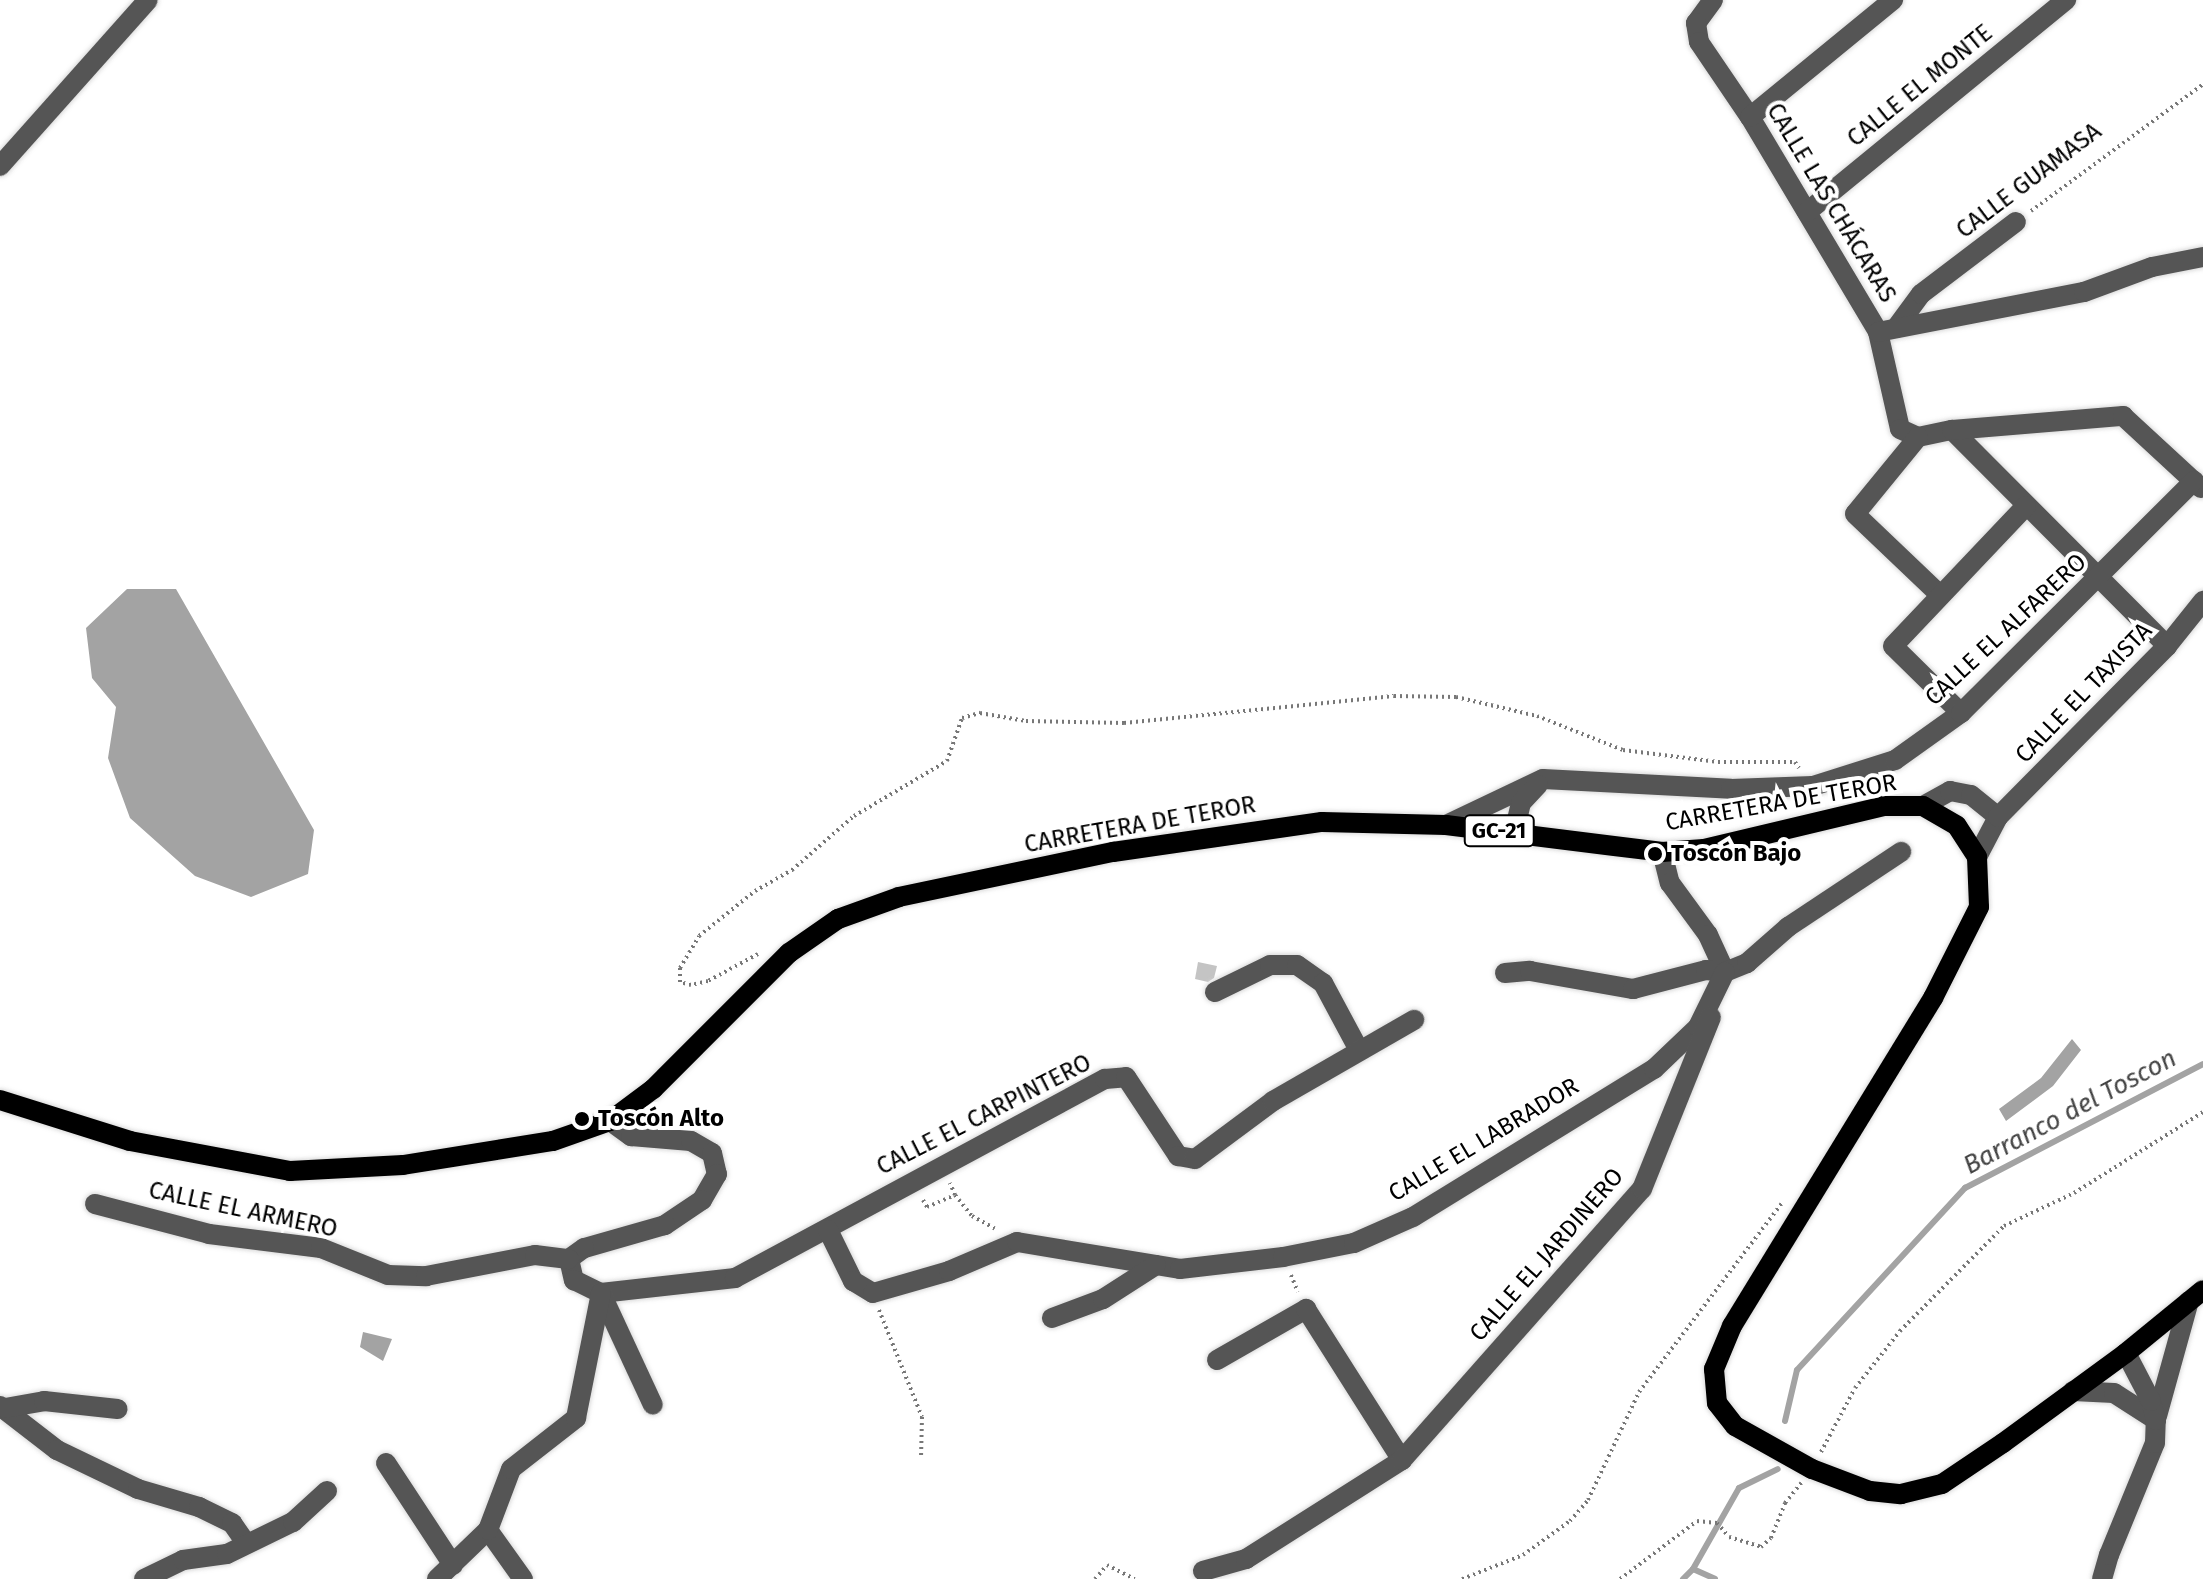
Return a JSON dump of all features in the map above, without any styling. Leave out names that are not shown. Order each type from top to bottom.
[{"type":"main road","name":"CARRETERA DE TEROR","points":[[0,1100],[130,1141],[290,1171],[403,1165],[553,1141],[610,1121],[653,1089],[789,953],[838,919],[899,897],[1113,852],[1322,822],[1446,825],[1662,852],[1704,849],[1884,806],[1923,806],[1957,826],[1977,857]]},
{"type":"main road","points":[[1977,857],[1979,907],[1933,998],[1732,1326],[1714,1369],[1717,1403],[1735,1426],[1812,1469],[1870,1491],[1901,1494],[1942,1484],[2126,1353],[2196,1296]]},
{"type":"street","points":[[0,166],[148,0]]},
{"type":"street","name":"CALLE LAS CHÁCARAS","points":[[1713,0],[1696,23],[1699,42],[1750,117],[1807,212],[1887,330],[1900,429],[1918,437]]},
{"type":"street","points":[[1750,117],[1893,0]]},
{"type":"street","name":"CALLE EL MONTE","points":[[1807,212],[2066,0]]},
{"type":"street","name":"CALLE GUAMASA","points":[[1887,330],[1921,294],[2016,222]]},
{"type":"street","points":[[1887,330],[2084,292],[2152,267],[2203,257]]},
{"type":"street","points":[[1939,594],[1855,514],[1918,437],[1952,430],[2123,416],[2198,485]]},
{"type":"street","points":[[1952,430],[2167,646]]},
{"type":"street","name":"CALLE EL ALFARERO","points":[[1446,825],[1543,779],[1731,789],[1813,786],[1895,760],[1961,713],[2198,485]]},
{"type":"street","points":[[1961,713],[1893,646],[1939,594],[2026,506]]},
{"type":"street","name":"CALLE EL TAXISTA","points":[[1977,857],[1998,817],[2167,646],[2203,601]]},
{"type":"street","points":[[1514,833],[1521,803],[1543,779]]},
{"type":"street","points":[[1923,806],[1950,791],[1971,795],[1998,817]]},
{"type":"street","points":[[1662,852],[1670,883],[1708,935],[1725,972]]},
{"type":"street","points":[[1505,973],[1530,971],[1633,989],[1706,970],[1725,972],[1747,963],[1788,927],[1901,852]]},
{"type":"street","points":[[1215,992],[1270,965],[1297,965],[1323,983],[1359,1050],[1414,1020]]},
{"type":"street","name":"CALLE EL LABRADOR","points":[[1017,1242],[1180,1269],[1283,1257],[1354,1243],[1413,1217],[1654,1069],[1698,1027],[1725,972]]},
{"type":"street","name":"CALLE EL JARDINERO","points":[[1203,1571],[1246,1559],[1402,1460],[1642,1189],[1700,1050],[1725,972]]},
{"type":"street","name":"CALLE EL CARPINTERO","points":[[828,1230],[940,1165],[1105,1079],[1126,1077],[1178,1156],[1195,1159],[1273,1101],[1359,1050]]},
{"type":"street","points":[[610,1121],[631,1136],[691,1141],[712,1153],[717,1174],[702,1200],[665,1225],[584,1248],[569,1259],[574,1280],[601,1293],[735,1278],[828,1230],[853,1281],[873,1293],[949,1271],[1017,1242]]},
{"type":"street","name":"CALLE EL ARMERO","points":[[95,1204],[209,1234],[321,1248],[388,1275],[426,1276],[535,1255],[569,1259]]},
{"type":"street","points":[[1052,1318],[1103,1299],[1156,1265]]},
{"type":"street","points":[[601,1293],[653,1405]]},
{"type":"street","points":[[437,1579],[488,1530],[511,1469],[576,1418],[601,1293]]},
{"type":"street","points":[[2102,1579],[2155,1443],[2156,1420],[2196,1296]]},
{"type":"street","points":[[1217,1360],[1306,1309],[1402,1460]]},
{"type":"street","points":[[2126,1353],[2151,1401],[2156,1420]]},
{"type":"street","points":[[2073,1391],[2114,1393],[2156,1420]]},
{"type":"street","points":[[3,1407],[44,1401],[118,1409]]},
{"type":"street","points":[[3,1407],[57,1450],[138,1489],[199,1507],[232,1523],[246,1543]]},
{"type":"street","points":[[386,1463],[453,1565]]},
{"type":"street","points":[[144,1579],[183,1560],[227,1554],[293,1522],[327,1491]]},
{"type":"street","points":[[488,1530],[523,1579]]},
{"type":"path","name":"CALLE GUAMASA","points":[[2016,222],[2203,84]]},
{"type":"path","points":[[789,953],[764,951],[708,981],[691,985],[680,982],[680,968],[699,936],[755,891],[792,870],[854,816],[947,761],[962,718],[980,713],[1026,721],[1124,723],[1394,696],[1456,697],[1537,716],[1623,750],[1718,762],[1795,762],[1813,786]]},
{"type":"path","points":[[1620,1579],[1697,1521],[1717,1523],[1729,1537],[1761,1547],[1771,1538],[1785,1503],[1812,1469],[1855,1388],[1900,1331],[2004,1226],[2074,1193],[2203,1112]]},
{"type":"path","points":[[955,1195],[972,1216],[1017,1242]]},
{"type":"path","points":[[1462,1579],[1523,1555],[1570,1521],[1588,1500],[1639,1392],[1726,1273],[1780,1204],[1809,1202]]},
{"type":"path","points":[[1283,1257],[1306,1309]]},
{"type":"path","points":[[873,1293],[922,1417],[921,1459]]},
{"type":"path","points":[[1095,1579],[1107,1565],[1135,1579]]},
{"type":"shaded area","points":[[127,589],[176,589],[314,830],[308,874],[251,897],[195,876],[130,818],[108,758],[116,707],[92,678],[86,628]]},
{"type":"shaded area","points":[[2072,1039],[2081,1050],[2053,1086],[2006,1121],[1999,1109],[2041,1078]]},
{"type":"shaded area","points":[[363,1332],[392,1339],[383,1361],[360,1347]]},
{"type":"building","points":[[1198,962],[1217,966],[1214,978],[1208,982],[1195,979]]},
{"type":"waterway","name":"Barranco del Toscon","points":[[1785,1421],[1797,1370],[1965,1188],[2203,1064]]},
{"type":"waterway","name":"Barranco del Toscon","points":[[1683,1579],[1693,1569],[1739,1488],[1778,1469]]},
{"type":"waterway","points":[[1693,1569],[1715,1579]]},
{"type":"place","name":"Toscón Bajo","points":[[1655,854]]},
{"type":"place","name":"Toscón Alto","points":[[582,1119]]}]
